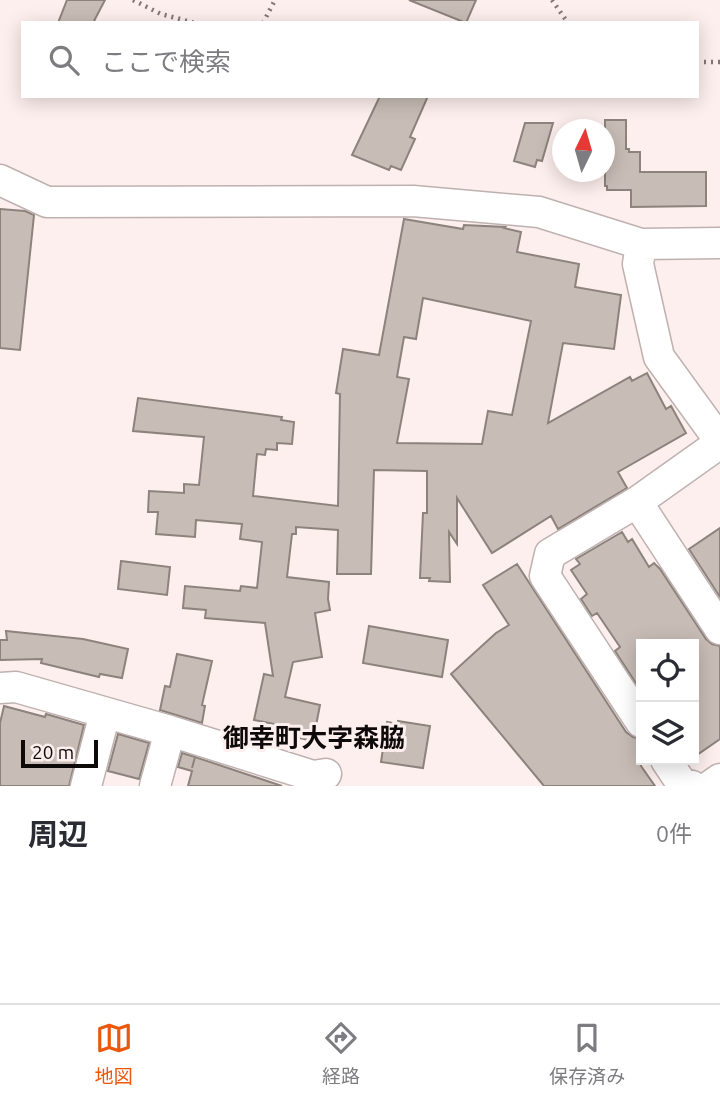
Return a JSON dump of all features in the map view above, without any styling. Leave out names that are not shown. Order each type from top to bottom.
[{"type":"street","points":[[0,180],[47,202],[413,201],[539,212],[641,244],[720,243]]},
{"type":"street","points":[[636,714],[545,576],[550,554],[637,502],[720,442],[659,357],[638,264],[641,244]]},
{"type":"street","points":[[637,502],[720,629]]},
{"type":"street","points":[[0,688],[16,687],[313,776],[327,774]]},
{"type":"street","points":[[86,786],[105,713]]},
{"type":"street","points":[[155,786],[170,731]]},
{"type":"street","points":[[669,765],[682,785],[692,786]]},
{"type":"street","points":[[710,786],[720,779]]},
{"type":"path","points":[[133,0],[161,13],[188,21]]},
{"type":"path","points":[[264,21],[275,0]]},
{"type":"path","points":[[552,0],[567,21]]},
{"type":"path","points":[[699,62],[720,62]]},
{"type":"building","points":[[67,0],[105,0],[94,21],[59,21]]},
{"type":"building","points":[[409,0],[476,0],[467,21]]},
{"type":"building","points":[[379,98],[427,98],[410,137],[415,139],[401,170],[391,166],[389,170],[352,155]]},
{"type":"building","points":[[615,120],[626,120],[626,149],[629,149],[629,152],[640,152],[640,172],[706,172],[706,206],[631,207],[631,190],[607,190],[605,182],[615,182]]},
{"type":"building","points":[[525,123],[552,123],[542,161],[537,160],[535,167],[514,161]]},
{"type":"building","points":[[0,209],[25,211],[34,215],[20,350],[0,348]]},
{"type":"building","points":[[404,219],[463,229],[464,225],[505,227],[521,232],[517,252],[579,264],[575,287],[621,295],[614,349],[563,343],[548,423],[630,377],[632,381],[647,373],[666,409],[671,406],[686,433],[618,472],[627,488],[558,529],[551,516],[492,553],[457,498],[457,544],[449,532],[450,582],[420,578],[423,513],[427,513],[427,471],[374,470],[371,574],[337,574],[338,530],[296,527],[296,534],[292,534],[287,577],[329,582],[330,610],[315,613],[322,657],[293,662],[285,697],[320,705],[313,741],[282,734],[284,726],[254,720],[264,674],[273,676],[265,623],[205,618],[206,610],[183,608],[185,586],[240,591],[241,586],[257,588],[262,542],[240,539],[242,524],[196,520],[195,537],[156,534],[158,512],[148,512],[149,491],[184,493],[184,484],[199,485],[204,437],[133,431],[138,398],[282,417],[281,420],[294,422],[292,444],[277,443],[277,450],[266,449],[265,455],[257,454],[253,496],[338,506],[340,394],[336,393],[343,349],[379,355]],"holes":[[[423,298],[531,321],[512,415],[488,411],[482,444],[397,443],[409,379],[397,377],[404,337],[416,339]]]},
{"type":"building","points":[[720,528],[720,597],[689,549]]},
{"type":"building","points":[[622,532],[628,542],[632,539],[649,567],[654,563],[660,569],[706,639],[720,646],[720,739],[699,754],[699,639],[636,639],[636,683],[615,651],[620,647],[597,613],[592,616],[581,599],[587,594],[571,570],[580,564],[576,559]]},
{"type":"building","points":[[121,561],[170,567],[167,595],[118,589]]},
{"type":"building","points":[[517,564],[626,732],[636,738],[636,765],[641,765],[655,786],[544,786],[451,674],[496,633],[509,625],[483,585]]},
{"type":"building","points":[[369,626],[448,640],[442,677],[363,663]]},
{"type":"building","points":[[6,631],[83,639],[128,649],[122,678],[100,674],[99,677],[41,663],[42,659],[0,660],[0,640],[7,640]]},
{"type":"building","points":[[177,654],[212,661],[202,705],[205,706],[202,723],[160,710],[165,686],[170,687]]},
{"type":"building","points":[[4,706],[84,725],[69,786],[0,786],[0,723]]},
{"type":"building","points":[[398,721],[430,726],[423,768],[381,762],[387,722],[398,724]]},
{"type":"building","points":[[118,734],[149,743],[139,779],[108,771]]},
{"type":"building","points":[[182,753],[282,786],[188,786],[192,771],[178,767]]},
{"type":"district","name":"御幸町大字森脇","points":[[314,738]]}]
